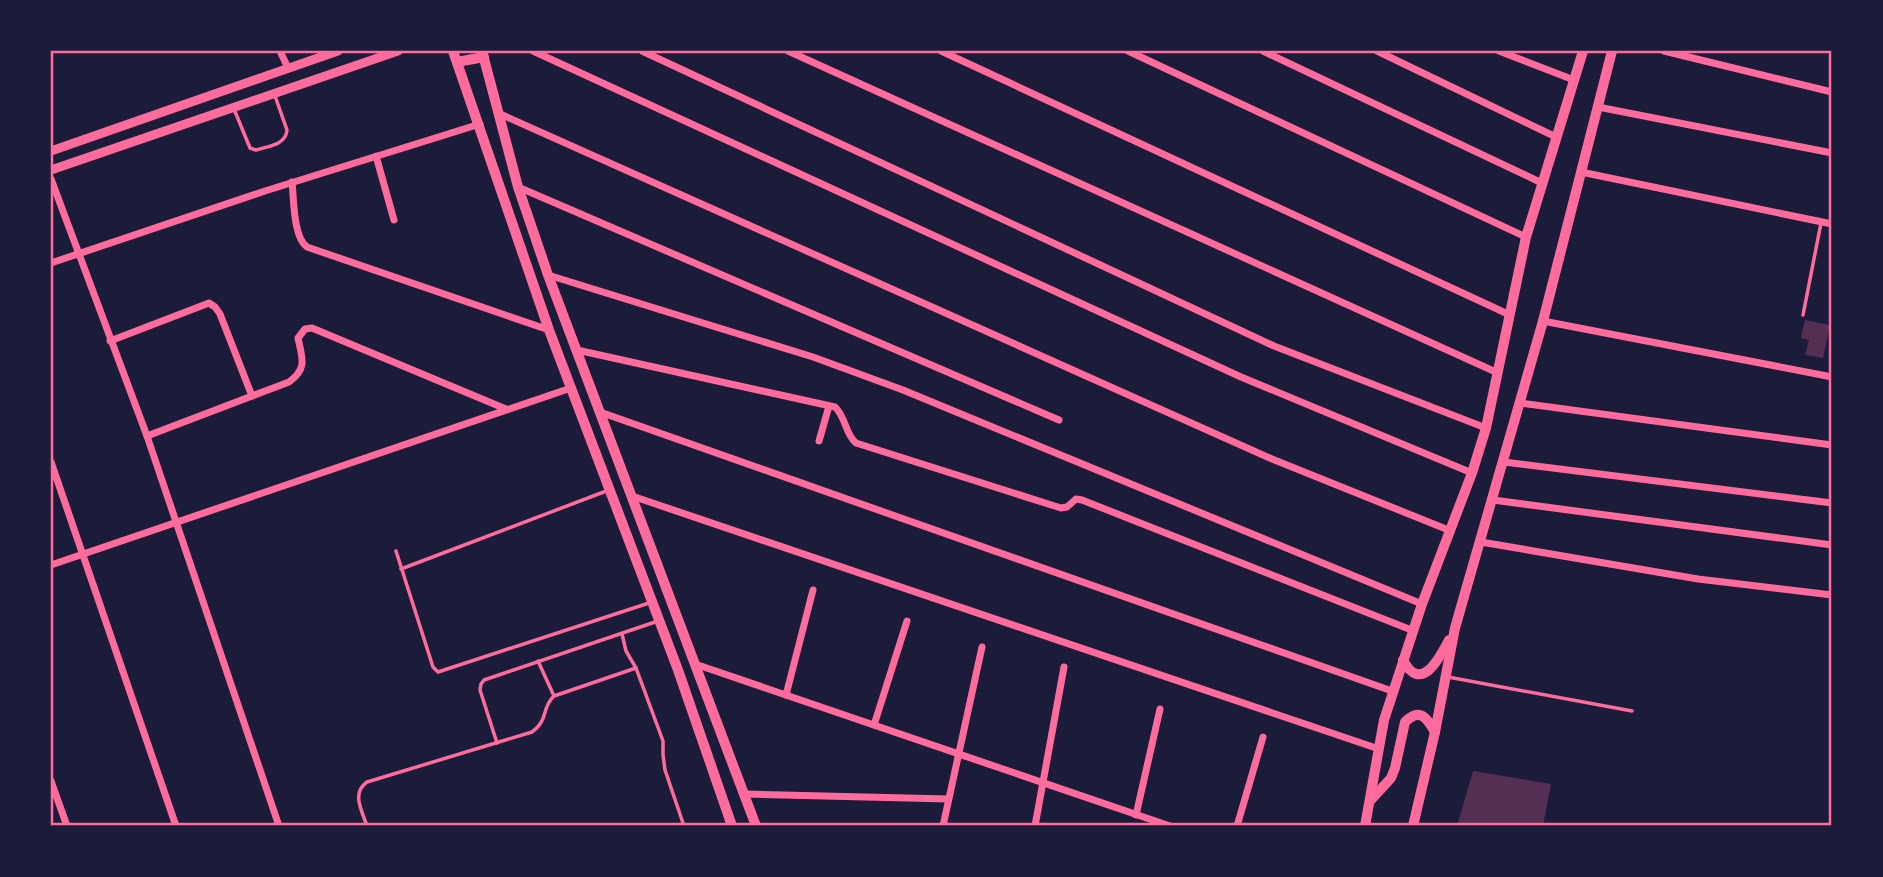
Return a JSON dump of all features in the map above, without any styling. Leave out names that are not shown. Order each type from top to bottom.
[{"type":"main road","points":[[453,51],[549,330],[652,602],[732,826]]},
{"type":"main road","points":[[1366,826],[1384,720],[1392,691],[1486,428],[1526,237],[1583,51]]},
{"type":"main road","points":[[1413,826],[1455,628],[1544,321],[1612,51]]},
{"type":"main road","points":[[457,62],[483,54],[518,187],[548,275],[756,826]]},
{"type":"main road","points":[[1403,660],[1412,672],[1426,673],[1439,658],[1455,628]]},
{"type":"main road","points":[[1370,801],[1391,778],[1405,722],[1416,715],[1423,715],[1435,732]]},
{"type":"street","points":[[280,51],[288,68]]},
{"type":"street","points":[[51,151],[324,53],[338,51]]},
{"type":"street","points":[[51,170],[398,51]]},
{"type":"street","points":[[533,51],[1241,377],[1472,473]]},
{"type":"street","points":[[642,51],[1274,346],[1486,428]]},
{"type":"street","points":[[788,51],[1498,373]]},
{"type":"street","points":[[941,51],[1510,315]]},
{"type":"street","points":[[1128,51],[1526,237]]},
{"type":"street","points":[[1263,51],[1542,183]]},
{"type":"street","points":[[1377,51],[1556,137]]},
{"type":"street","points":[[1499,51],[1574,80]]},
{"type":"street","points":[[1664,51],[1832,92]]},
{"type":"street","points":[[1598,107],[1832,153]]},
{"type":"street","points":[[497,113],[1272,459],[1451,531]]},
{"type":"street","points":[[51,263],[292,182],[480,124]]},
{"type":"street","points":[[376,156],[394,220]]},
{"type":"street","points":[[1581,172],[1832,223]]},
{"type":"street","points":[[51,179],[177,522],[279,826]]},
{"type":"street","points":[[292,182],[298,233],[307,247],[549,330]]},
{"type":"street","points":[[518,187],[1059,420]]},
{"type":"street","points":[[548,275],[800,353],[890,386],[1422,604]]},
{"type":"street","points":[[110,341],[209,303],[220,314],[252,396]]},
{"type":"street","points":[[1544,321],[1832,377]]},
{"type":"street","points":[[146,436],[289,382],[301,372],[303,365],[298,338],[305,329],[312,328],[506,409]]},
{"type":"street","points":[[576,350],[829,405],[839,410],[850,437],[856,443],[1061,508],[1067,507],[1076,499],[1082,500],[1414,631]]},
{"type":"street","points":[[51,565],[571,388]]},
{"type":"street","points":[[1520,403],[1832,445]]},
{"type":"street","points":[[819,441],[829,405]]},
{"type":"street","points":[[600,412],[1392,691]]},
{"type":"street","points":[[51,462],[176,826]]},
{"type":"street","points":[[1504,462],[1832,503]]},
{"type":"street","points":[[632,496],[1379,749]]},
{"type":"street","points":[[1493,500],[1832,545]]},
{"type":"street","points":[[1481,542],[1698,579],[1832,595]]},
{"type":"street","points":[[786,695],[814,590]]},
{"type":"street","points":[[874,725],[907,621]]},
{"type":"street","points":[[943,826],[982,647]]},
{"type":"street","points":[[695,664],[1170,826]]},
{"type":"street","points":[[1035,826],[1065,667]]},
{"type":"street","points":[[1136,815],[1160,709]]},
{"type":"street","points":[[1237,826],[1263,737]]},
{"type":"street","points":[[51,781],[67,826]]},
{"type":"street","points":[[744,794],[948,799]]},
{"type":"lane","points":[[233,107],[250,148],[256,150],[283,141],[287,130],[274,93]]},
{"type":"lane","points":[[1803,315],[1822,221]]},
{"type":"lane","points":[[401,569],[610,489]]},
{"type":"lane","points":[[396,551],[433,667],[438,672],[652,602]]},
{"type":"lane","points":[[497,743],[480,690],[481,684],[489,677],[659,621]]},
{"type":"lane","points":[[622,633],[626,651],[636,668],[663,741],[665,770],[684,826]]},
{"type":"lane","points":[[538,661],[554,696]]},
{"type":"lane","points":[[368,826],[358,794],[361,786],[367,782],[531,732],[543,721],[546,706],[554,696],[636,668]]},
{"type":"lane","points":[[1446,677],[1632,711]]},
{"type":"building","points":[[1805,320],[1830,325],[1823,358],[1805,355],[1809,340],[1801,338]]},
{"type":"building","points":[[1473,771],[1551,784],[1543,826],[1457,826]]}]
